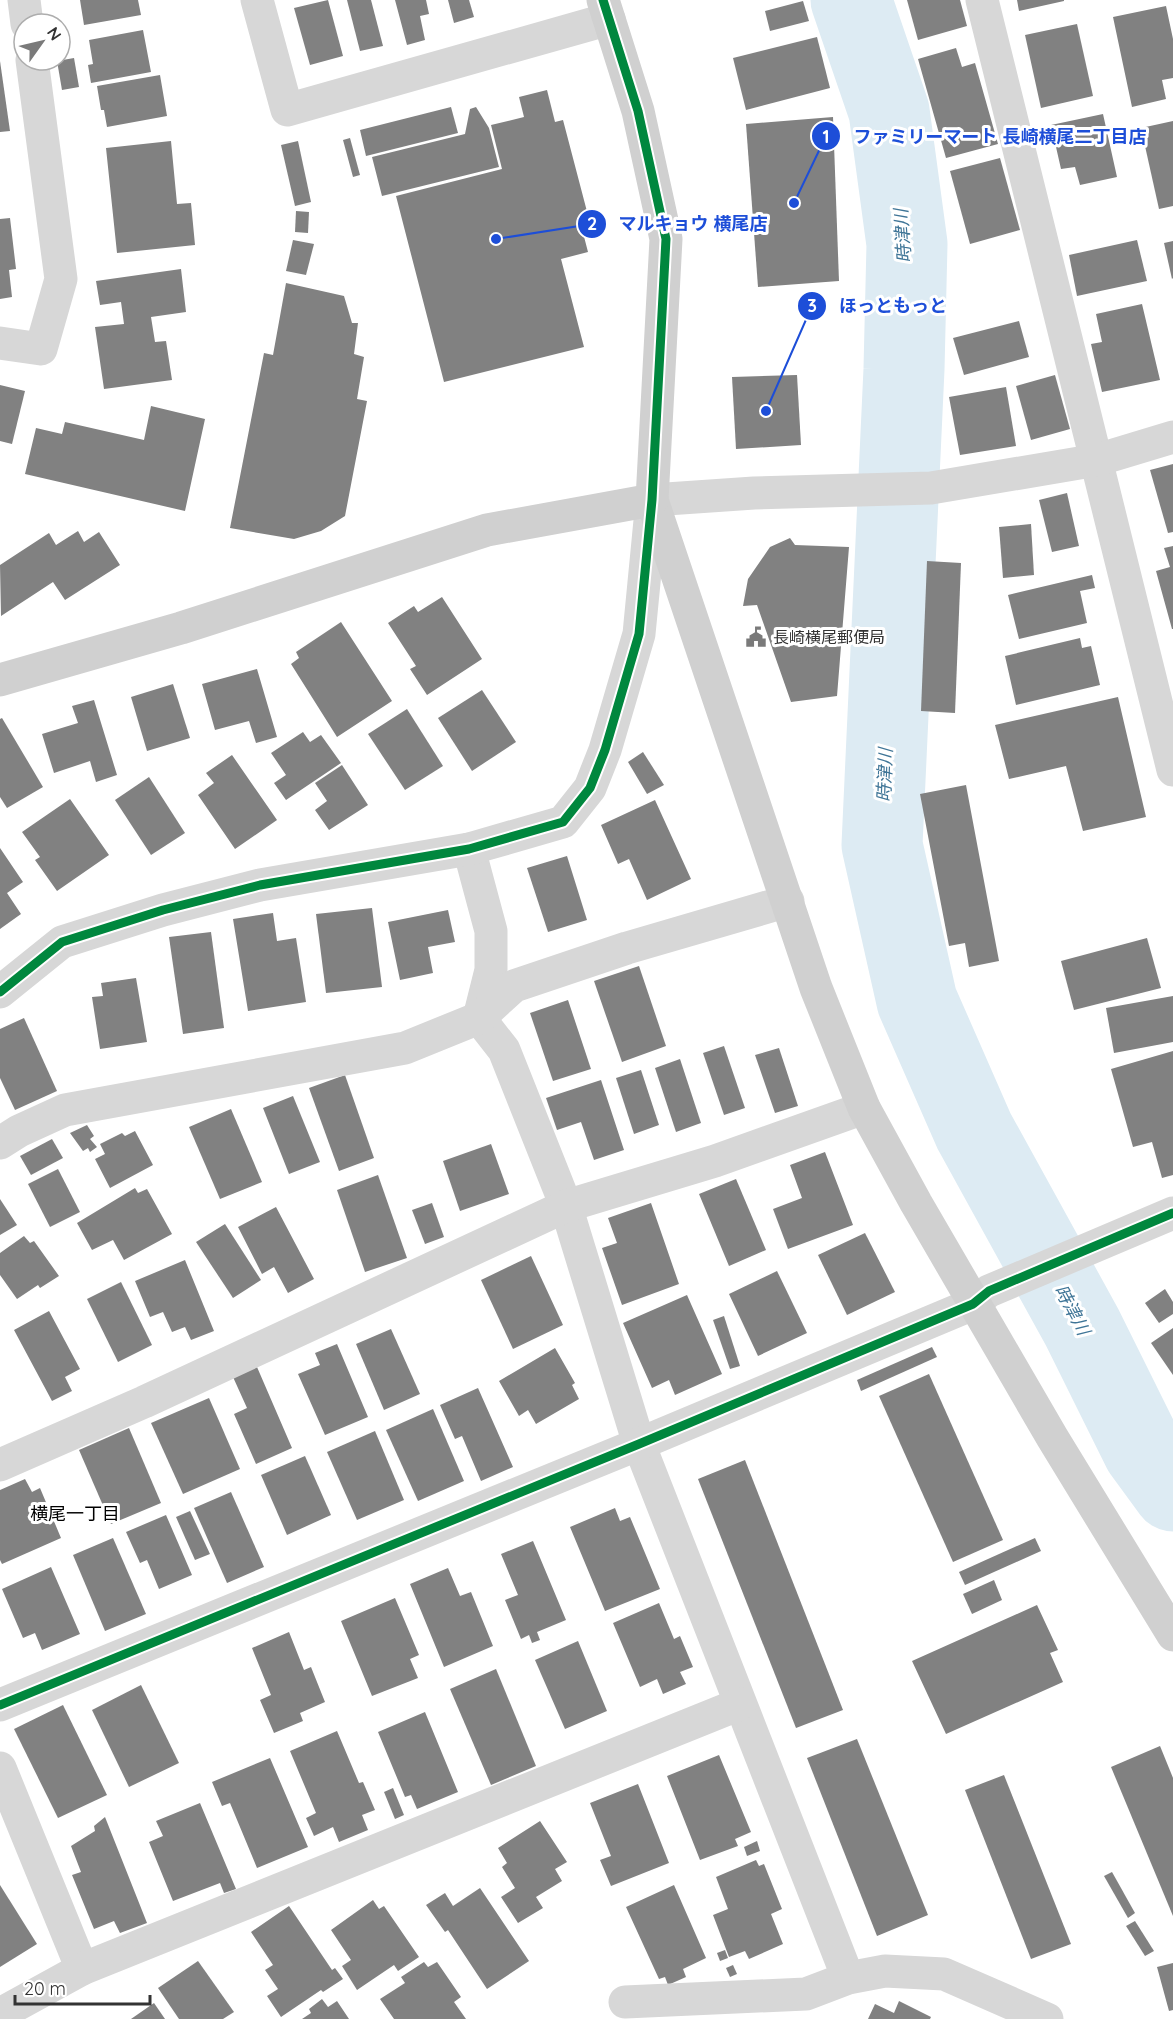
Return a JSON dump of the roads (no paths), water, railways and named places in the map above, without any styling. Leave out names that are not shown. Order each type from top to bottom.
[{"type":"street","points":[[0,992],[62,942],[163,910],[260,885],[469,849],[563,822],[590,788],[605,750],[639,634],[652,500],[666,239],[639,111],[606,10],[287,110],[257,0]]},
{"type":"street","points":[[982,0],[1098,460],[1173,770]]},
{"type":"street","points":[[0,343],[41,349],[60,279],[34,72]]},
{"type":"street","points":[[0,680],[181,628],[488,530],[652,500],[754,493],[931,488],[1098,460],[1173,437]]},
{"type":"street","points":[[652,500],[816,988],[864,1108],[981,1298],[1173,1635]]},
{"type":"street","points":[[469,849],[491,931],[491,970],[479,1018]]},
{"type":"street","points":[[0,1143],[19,1131],[65,1110],[405,1048],[479,1018],[514,986],[627,948],[788,901]]},
{"type":"street","points":[[479,1018],[504,1050],[566,1206],[639,1444],[848,1978]]},
{"type":"street","points":[[0,1465],[144,1402],[566,1206],[715,1161],[864,1108]]},
{"type":"street","points":[[0,1705],[639,1444],[1173,1213]]},
{"type":"street","points":[[0,2014],[82,1969],[740,1704]]},
{"type":"street","points":[[0,1768],[82,1969]]},
{"type":"street","points":[[625,2002],[806,1994],[848,1978],[885,1971],[944,1974],[1047,2019]]},
{"type":"waterway","name":"時津川","points":[[851,0],[889,111],[907,244],[904,369],[882,845],[917,1001],[974,1131],[1082,1327],[1143,1450],[1173,1491]]},
{"type":"place","name":"ファミリーマート 長崎横尾二丁目店","points":[[794,203]]},
{"type":"place","name":"マルキョウ 横尾店","points":[[496,239]]},
{"type":"place","name":"ほっともっと","points":[[766,411]]},
{"type":"place","name":"長崎横尾郵便局","points":[[756,637]]},
{"type":"district","name":"横尾一丁目","points":[[75,1514]]}]
